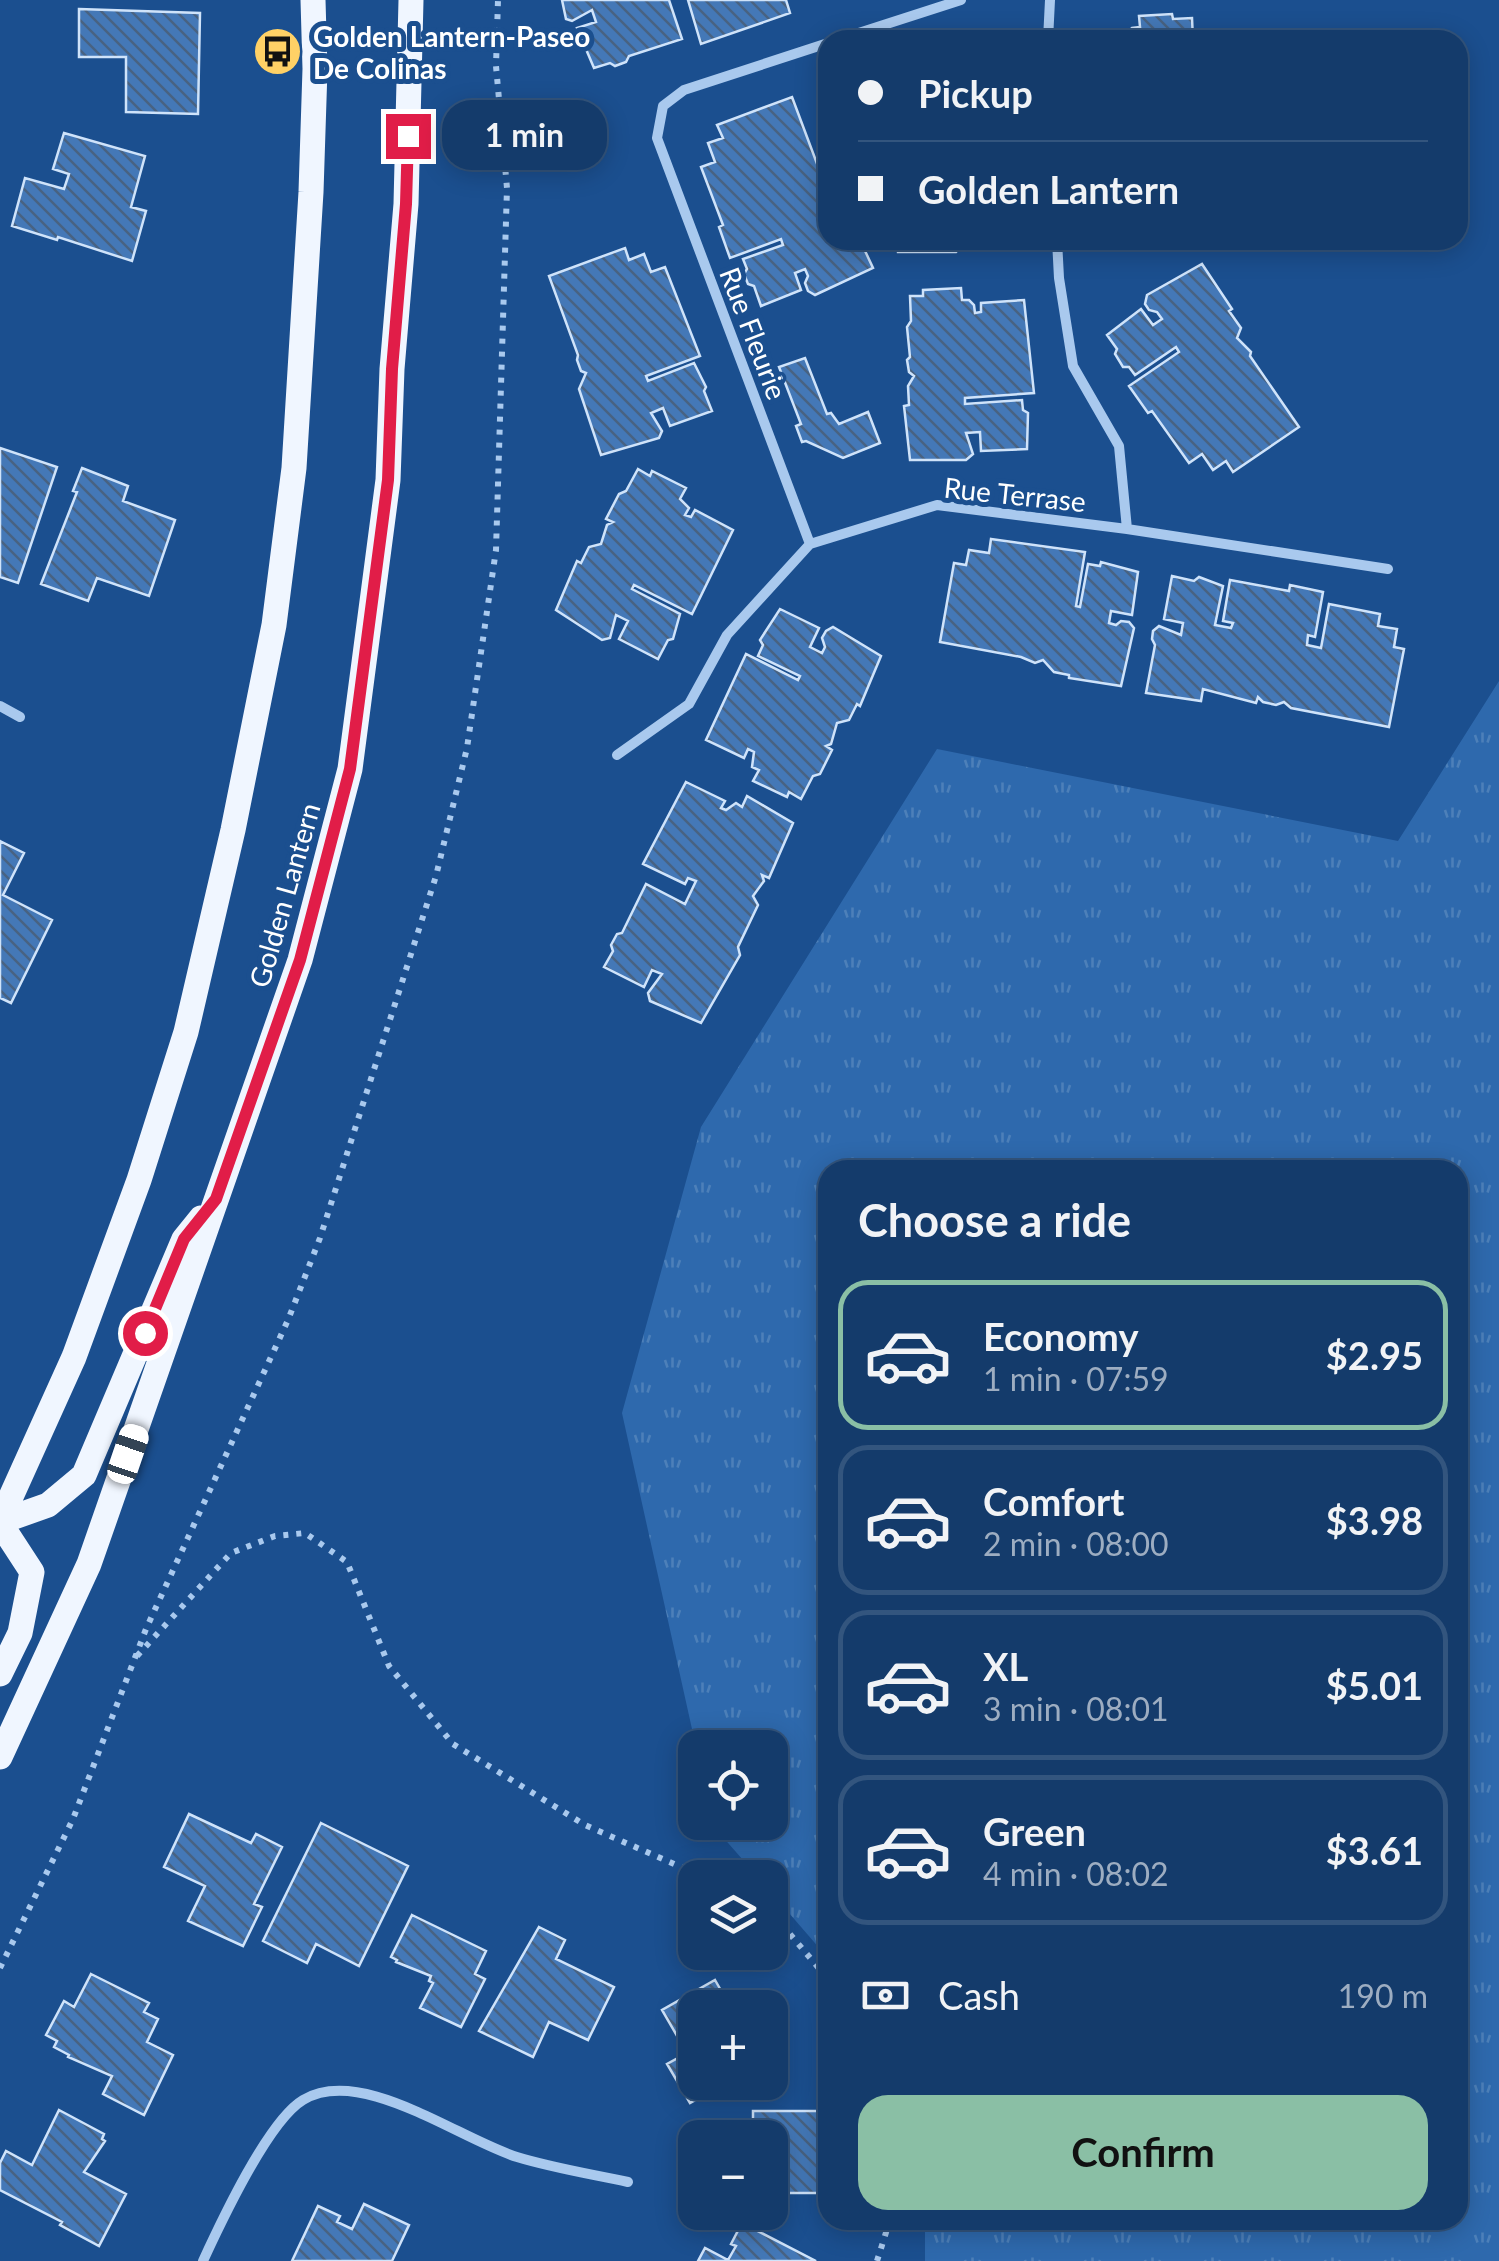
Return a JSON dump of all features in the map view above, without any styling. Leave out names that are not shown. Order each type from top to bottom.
[{"type":"main road","points":[[0,1522],[74,1357],[139,1180],[186,1032],[233,830],[274,625],[294,468],[311,174],[313,0]]},
{"type":"main road","name":"Golden Lantern","points":[[0,1757],[90,1564],[300,960],[350,769],[388,480],[392,369],[406,204],[411,0]]},
{"type":"main road","points":[[0,1522],[48,1505],[84,1476],[184,1239],[216,1199]]},
{"type":"main road","points":[[0,1522],[32,1572],[20,1633],[0,1674]]},
{"type":"street","points":[[869,30],[961,0]]},
{"type":"street","points":[[1048,30],[1050,0]]},
{"type":"street","name":"Rue Fleurie","points":[[810,544],[656,138],[663,106],[684,90],[818,46]]},
{"type":"street","points":[[1058,250],[1073,366],[1120,446],[1127,528]]},
{"type":"street","name":"Rue Terrase","points":[[810,544],[937,505],[1127,528],[1388,570]]},
{"type":"street","points":[[617,755],[689,704],[726,635],[810,544]]},
{"type":"street","points":[[0,706],[20,717]]},
{"type":"street","points":[[203,2261],[268,2141],[300,2101],[323,2091],[352,2090],[407,2109],[515,2156],[628,2182]]},
{"type":"path","points":[[0,1968],[72,1819],[132,1661],[288,1320],[320,1238],[436,876],[467,748],[496,550],[507,188],[496,66],[498,0]]},
{"type":"path","points":[[132,1661],[231,1553],[275,1536],[305,1533],[347,1562],[390,1666],[454,1744],[585,1825],[678,1866]]},
{"type":"path","points":[[788,1932],[818,1967]]},
{"type":"path","points":[[876,2261],[887,2230]]},
{"type":"green space","points":[[1499,681],[1499,2261],[925,2261],[925,2230],[1468,2230],[1468,1160],[818,1160],[818,1947],[788,1912],[788,1860],[743,1860],[725,1840],[788,1840],[788,1730],[692,1730],[622,1413],[701,1127],[937,749],[1398,841]]},
{"type":"building","points":[[562,0],[669,0],[682,39],[629,56],[626,62],[615,66],[610,63],[594,68],[577,28],[596,22],[592,10],[572,21],[566,19]]},
{"type":"building","points":[[688,0],[786,0],[790,13],[701,44]]},
{"type":"building","points":[[79,9],[200,13],[198,114],[126,112],[126,57],[79,57]]},
{"type":"building","points":[[1172,14],[1173,19],[1192,18],[1193,30],[1130,30],[1140,27],[1139,16]]},
{"type":"building","points":[[792,97],[818,166],[818,250],[865,250],[873,268],[815,295],[808,291],[805,269],[795,273],[801,290],[761,306],[754,286],[748,284],[744,274],[747,269],[743,259],[783,245],[781,239],[730,258],[719,227],[723,225],[701,167],[715,162],[708,143],[723,138],[717,125]]},
{"type":"building","points":[[64,133],[145,156],[131,207],[146,211],[132,261],[12,226],[25,178],[64,189],[69,174],[53,169]]},
{"type":"building","points":[[625,248],[629,260],[644,254],[651,272],[665,267],[700,356],[646,376],[648,381],[694,363],[712,411],[670,426],[663,408],[651,413],[662,431],[659,438],[601,455],[579,389],[586,373],[581,371],[549,276]]},
{"type":"building","points":[[898,250],[958,250],[956,252]]},
{"type":"building","points":[[1202,264],[1241,328],[1237,338],[1251,352],[1299,427],[1233,472],[1226,461],[1213,470],[1202,454],[1189,463],[1129,386],[1179,352],[1176,347],[1135,375],[1129,367],[1123,367],[1107,335],[1141,309],[1153,325],[1162,319],[1145,304],[1147,295]]},
{"type":"building","points":[[961,288],[962,300],[974,305],[975,313],[981,312],[981,303],[1024,300],[1034,393],[965,398],[965,404],[1022,400],[1023,410],[1028,413],[1027,449],[981,451],[980,432],[966,433],[973,454],[966,460],[910,460],[904,406],[909,405],[908,386],[914,376],[907,360],[910,296],[923,296],[923,290]]},
{"type":"building","points":[[805,358],[827,414],[831,413],[839,424],[868,412],[880,443],[843,458],[802,442],[796,426],[801,424],[779,367]]},
{"type":"building","points":[[0,448],[57,467],[18,583],[0,577]]},
{"type":"building","points":[[82,468],[128,486],[123,501],[175,520],[149,596],[97,578],[88,601],[41,584],[77,492],[73,491]]},
{"type":"building","points":[[638,469],[650,476],[652,471],[686,488],[680,499],[689,508],[685,515],[691,517],[695,510],[733,530],[692,614],[634,585],[632,589],[680,614],[673,639],[668,640],[658,659],[619,639],[628,621],[616,615],[610,638],[602,640],[556,610],[577,561],[581,563],[589,547],[601,544],[607,525],[613,522],[606,519]]},
{"type":"building","points":[[991,539],[1085,552],[1076,606],[1080,607],[1088,564],[1100,566],[1101,562],[1138,572],[1132,615],[1111,611],[1109,623],[1129,622],[1134,628],[1121,686],[1069,678],[1054,672],[1043,660],[1035,663],[940,642],[954,563],[966,565],[969,550],[989,553]]},
{"type":"building","points":[[1172,576],[1194,581],[1199,577],[1223,586],[1215,625],[1231,628],[1233,623],[1223,621],[1230,580],[1289,591],[1290,585],[1323,592],[1315,637],[1308,635],[1307,645],[1321,648],[1329,604],[1380,614],[1378,626],[1397,629],[1394,647],[1404,649],[1389,727],[1291,708],[1284,702],[1276,705],[1258,697],[1256,703],[1203,689],[1201,701],[1146,693],[1155,645],[1153,631],[1159,626],[1181,635],[1183,623],[1164,619]]},
{"type":"building","points":[[780,609],[819,628],[810,647],[822,653],[822,638],[833,627],[881,656],[860,706],[857,704],[849,720],[837,723],[831,744],[826,746],[832,750],[801,799],[789,792],[787,797],[753,781],[759,770],[752,767],[754,752],[748,749],[744,758],[706,740],[746,654],[798,680],[800,676],[758,656],[763,645],[760,640]]},
{"type":"building","points":[[686,782],[725,801],[721,808],[726,810],[736,803],[742,807],[747,796],[793,823],[769,878],[762,875],[764,881],[753,896],[758,905],[738,947],[740,955],[701,1023],[650,1001],[648,993],[662,974],[652,970],[644,987],[604,967],[613,951],[611,945],[617,934],[622,933],[646,884],[685,904],[696,881],[688,878],[685,884],[643,864]]},
{"type":"building","points":[[0,841],[24,853],[3,895],[52,920],[11,1003],[0,998]]},
{"type":"building","points":[[189,1814],[251,1843],[256,1834],[282,1847],[254,1904],[262,1907],[243,1946],[188,1921],[205,1886],[164,1867]]},
{"type":"building","points":[[321,1823],[408,1866],[359,1966],[316,1944],[307,1963],[263,1941]]},
{"type":"building","points":[[412,1915],[486,1951],[475,1974],[485,1979],[461,2027],[420,2008],[433,1983],[429,1981],[431,1976],[391,1957]]},
{"type":"building","points":[[539,1927],[565,1940],[556,1959],[614,1987],[588,2040],[549,2022],[533,2057],[479,2031]]},
{"type":"building","points":[[91,1974],[149,2003],[144,2012],[158,2019],[147,2042],[173,2055],[144,2115],[103,2094],[112,2076],[68,2057],[54,2047],[57,2041],[46,2035],[64,2001],[74,2007]]},
{"type":"building","points":[[715,1980],[721,1990],[697,1990]]},
{"type":"building","points":[[678,2001],[678,2038],[662,2010]]},
{"type":"building","points":[[678,2058],[678,2083],[667,2064]]},
{"type":"building","points":[[59,2110],[104,2134],[105,2141],[84,2172],[126,2194],[99,2246],[0,2190],[0,2163],[6,2151],[32,2165]]},
{"type":"building","points":[[753,2111],[818,2111],[818,2193],[788,2193],[788,2120],[753,2120]]},
{"type":"building","points":[[364,2204],[409,2225],[392,2261],[292,2261],[318,2206],[340,2216],[337,2222],[352,2229]]},
{"type":"building","points":[[738,2230],[756,2230],[816,2261],[698,2261],[705,2248],[728,2260],[736,2246],[731,2244]]},
{"type":"place","name":"Golden Lantern-Paseo De Colinas","points":[[278,52]]},
{"type":"route","points":[[145,1333],[184,1239],[216,1199],[300,960],[350,769],[388,480],[408,136]]}]
